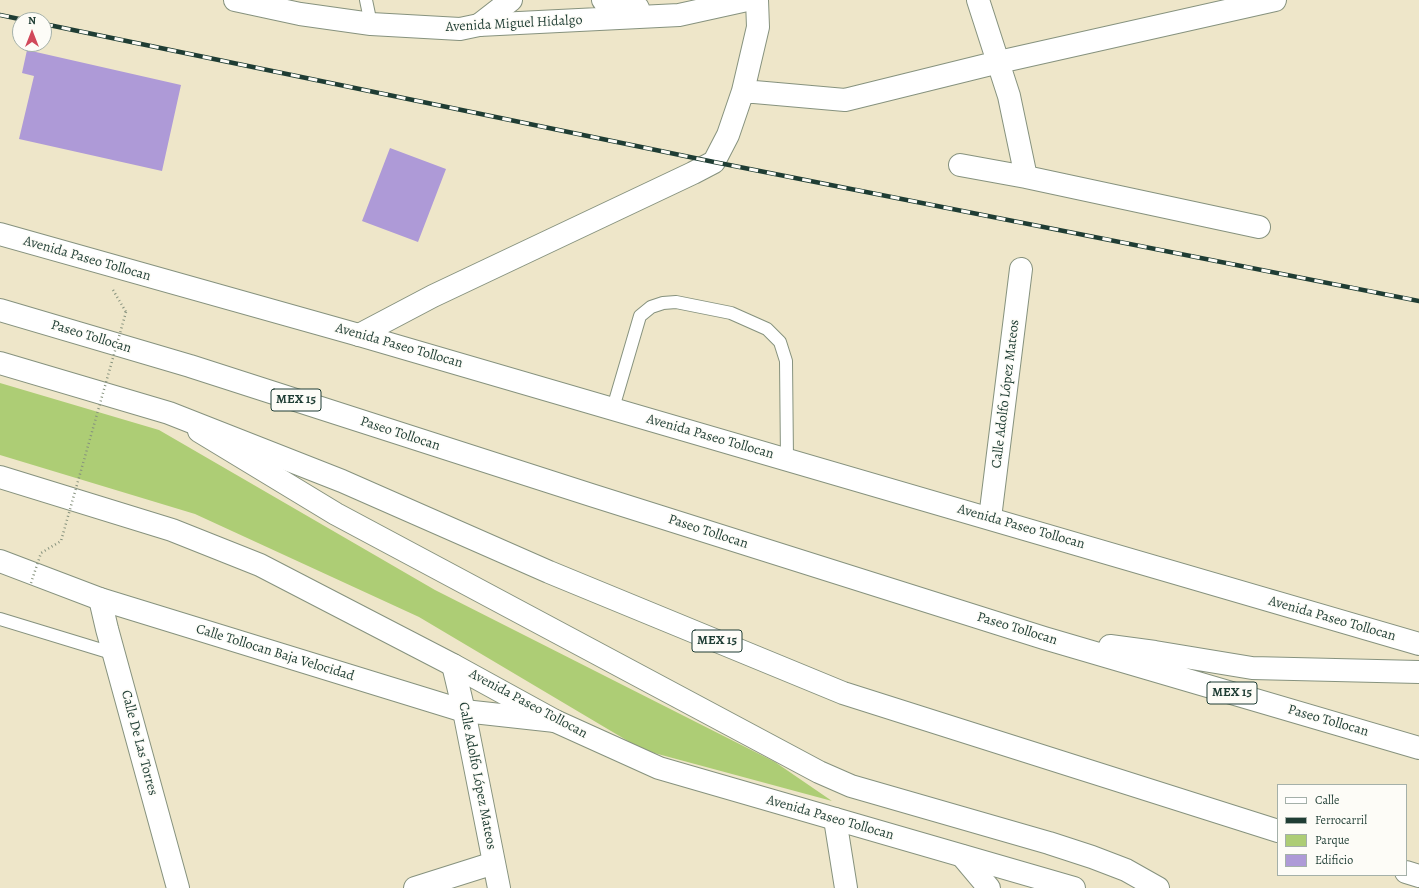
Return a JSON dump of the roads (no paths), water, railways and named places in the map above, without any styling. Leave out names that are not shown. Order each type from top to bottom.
[{"type":"main road","name":"Avenida Miguel Hidalgo","points":[[235,0],[300,14],[371,24],[460,29],[479,25],[679,15],[747,0]]},
{"type":"main road","points":[[479,25],[511,0]]},
{"type":"main road","points":[[604,0],[610,4],[679,15]]},
{"type":"main road","points":[[359,335],[433,296],[714,162],[728,136],[743,91],[758,27],[757,0]]},
{"type":"main road","points":[[978,0],[1009,96],[1026,177]]},
{"type":"main road","points":[[743,91],[845,100],[999,62],[1275,0]]},
{"type":"main road","points":[[960,165],[1026,177],[1259,227]]},
{"type":"main road","name":"Avenida Paseo Tollocan","points":[[0,234],[613,408],[1419,644]]},
{"type":"main road","name":"Calle Adolfo López Mateos","points":[[990,518],[1021,269]]},
{"type":"main road","name":"Paseo Tollocan","points":[[0,310],[190,366],[584,493],[1044,638],[1419,748]]},
{"type":"main road","name":"MEX 15","points":[[0,363],[169,413],[342,481],[549,572],[844,693],[1277,831]]},
{"type":"main road","points":[[169,413],[336,514],[797,761],[851,786],[1049,843],[1092,857],[1126,870],[1158,888]]},
{"type":"main road","name":"Avenida Paseo Tollocan","points":[[0,476],[172,530],[260,565],[454,665],[556,721],[658,768],[1074,888]]},
{"type":"main road","name":"Calle Tollocan Baja Velocidad","points":[[0,561],[100,599],[464,711],[556,721]]},
{"type":"main road","name":"Calle De Las Torres","points":[[100,599],[178,888]]},
{"type":"main road","points":[[1044,638],[1155,652],[1252,668],[1419,672]]},
{"type":"main road","name":"Calle Adolfo López Mateos","points":[[454,665],[498,888]]},
{"type":"main road","points":[[835,819],[846,888]]},
{"type":"main road","points":[[962,856],[989,888]]},
{"type":"main road","points":[[415,888],[494,863]]},
{"type":"main road","points":[[1407,872],[1419,876]]},
{"type":"lane","points":[[366,0],[371,24]]},
{"type":"lane","points":[[613,408],[640,316],[646,311],[651,307],[663,303],[676,302],[731,313],[767,329],[780,342],[786,361],[787,459]]},
{"type":"lane","points":[[0,619],[105,650]]},
{"type":"railway","points":[[0,15],[12,18]]},
{"type":"railway","points":[[52,26],[714,162],[1419,301]]}]
